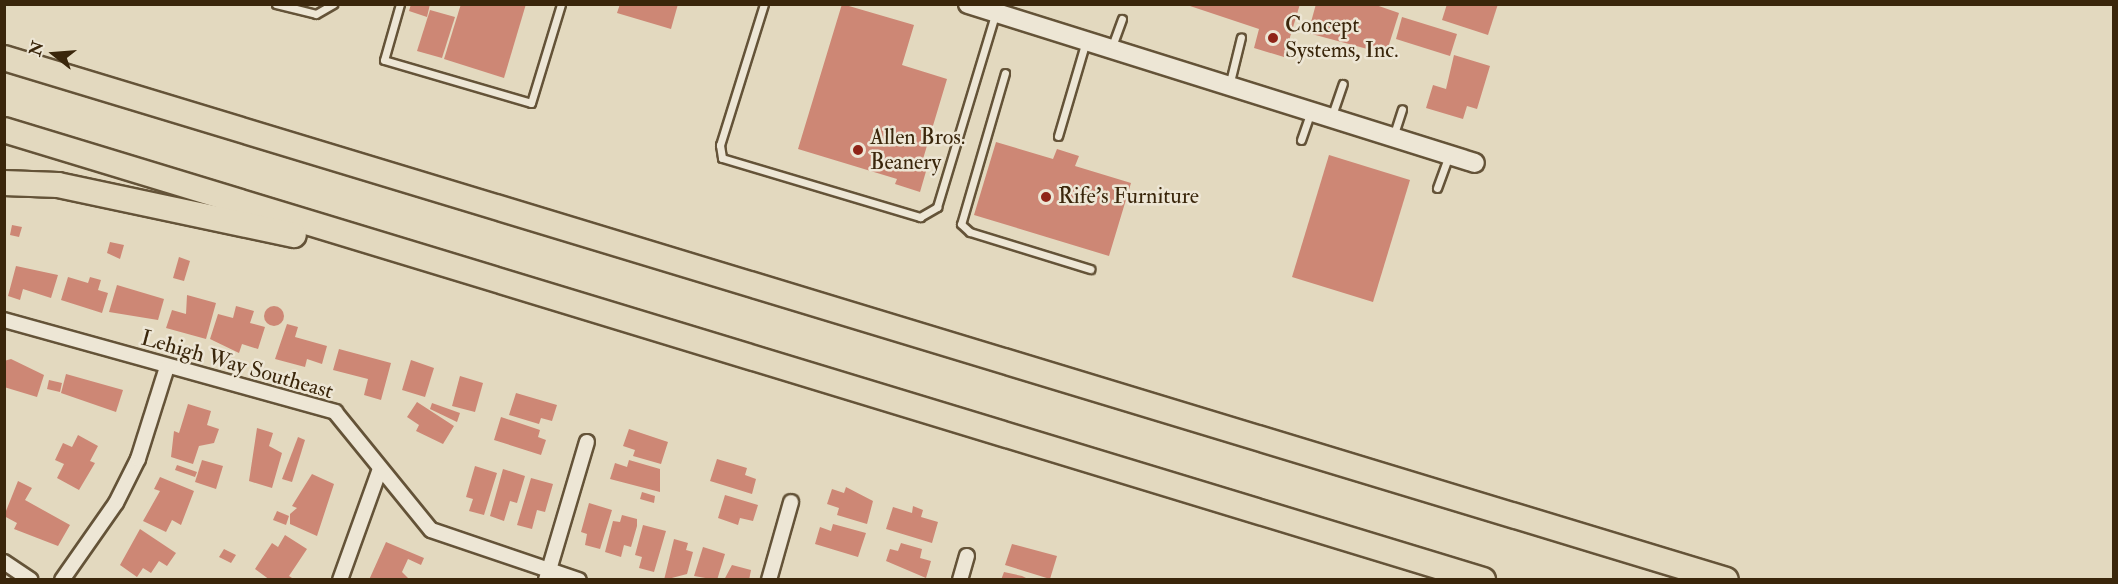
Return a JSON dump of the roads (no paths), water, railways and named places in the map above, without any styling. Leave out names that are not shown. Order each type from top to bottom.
[{"type":"highway","points":[[4,58],[1726,579]]},
{"type":"highway","points":[[4,130],[432,264],[1483,579]]},
{"type":"highway","points":[[4,183],[58,185],[432,264]]},
{"type":"street","points":[[968,4],[1475,163]]},
{"type":"street","name":"Lehigh Way Southeast","points":[[4,320],[335,412],[430,530],[547,574],[579,579]]},
{"type":"street","points":[[62,579],[116,503],[134,468],[167,367]]},
{"type":"street","points":[[547,574],[586,442]]},
{"type":"street","points":[[340,579],[380,469]]},
{"type":"street","points":[[769,579],[790,502]]},
{"type":"street","points":[[960,579],[967,556]]},
{"type":"street","points":[[4,562],[32,579]]},
{"type":"lane","points":[[276,4],[316,14],[333,4]]},
{"type":"lane","points":[[400,4],[384,60],[531,103],[561,4]]},
{"type":"lane","points":[[764,4],[720,145],[722,158],[920,217],[937,207],[996,13]]},
{"type":"lane","points":[[1112,49],[1122,20]]},
{"type":"lane","points":[[1229,86],[1240,37]]},
{"type":"lane","points":[[1058,136],[1086,41]]},
{"type":"lane","points":[[1005,73],[961,224],[970,232],[1090,269]]},
{"type":"lane","points":[[1331,118],[1343,84]]},
{"type":"lane","points":[[1393,137],[1402,109]]},
{"type":"lane","points":[[1301,140],[1311,111]]},
{"type":"lane","points":[[1437,188],[1449,155]]},
{"type":"place","name":"Concept Systems, Inc.","points":[[1273,38]]},
{"type":"place","name":"Allen Bros. Beanery","points":[[858,150]]},
{"type":"place","name":"Rife’s Furniture","points":[[1046,197]]}]
